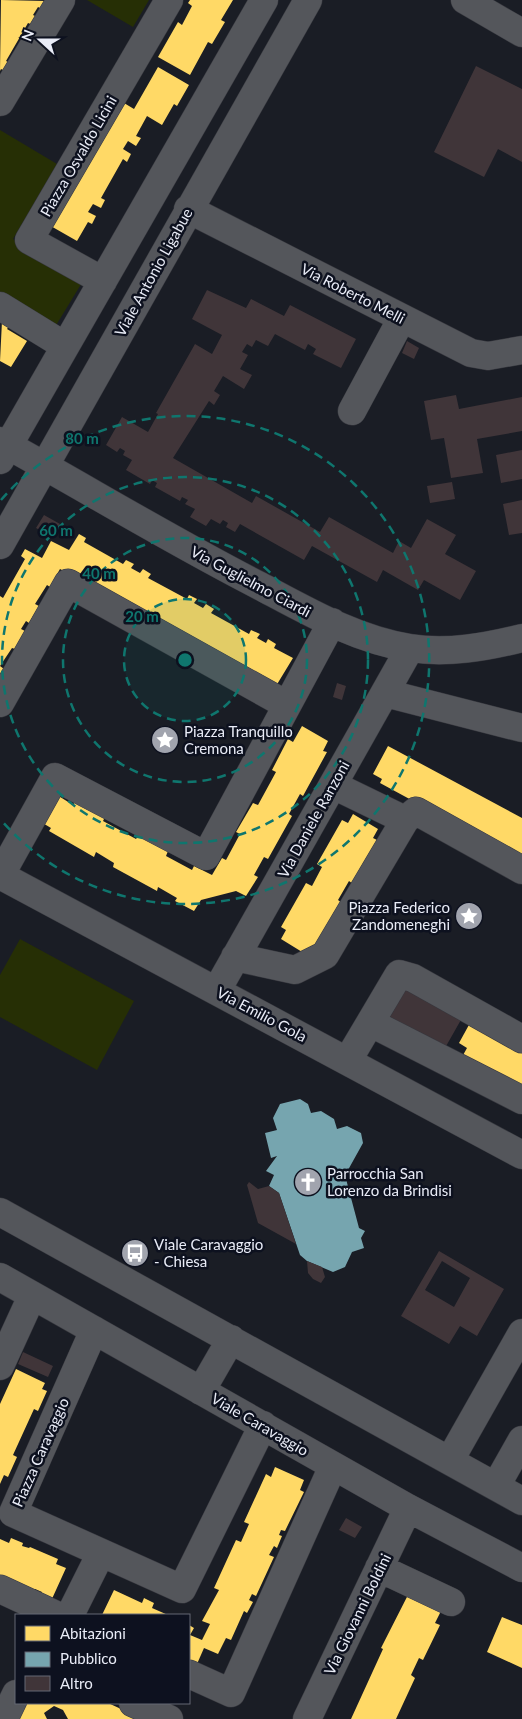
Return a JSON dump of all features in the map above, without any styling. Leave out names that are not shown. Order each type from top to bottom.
[{"type":"street","points":[[0,102],[61,0]]},
{"type":"street","name":"Piazza Osvaldo Licini","points":[[103,281],[29,240],[169,0]]},
{"type":"street","points":[[3,449],[103,281],[264,0]]},
{"type":"street","name":"Viale Antonio Ligabue","points":[[0,545],[188,209],[308,0]]},
{"type":"street","points":[[465,0],[522,33]]},
{"type":"street","name":"Via Roberto Melli","points":[[188,209],[472,353],[488,356],[522,350]]},
{"type":"street","points":[[0,306],[65,346]]},
{"type":"street","points":[[352,411],[402,318]]},
{"type":"street","name":"Via Guglielmo Ciardi","points":[[3,449],[44,467],[242,577],[332,622],[386,643],[440,651],[493,645],[522,638]]},
{"type":"street","points":[[0,703],[68,583],[287,706]]},
{"type":"street","points":[[0,875],[54,777],[206,856],[332,622]]},
{"type":"street","name":"Via Daniele Ranzoni","points":[[217,990],[410,648]]},
{"type":"street","points":[[385,693],[522,728]]},
{"type":"street","points":[[333,785],[405,820]]},
{"type":"street","points":[[236,957],[294,970],[326,955],[405,820],[416,811],[522,870]]},
{"type":"street","name":"Via Emilio Gola","points":[[0,875],[522,1155]]},
{"type":"street","points":[[348,1060],[399,974],[413,978],[522,1039]]},
{"type":"street","points":[[371,1023],[522,1100]]},
{"type":"street","points":[[0,1212],[522,1501]]},
{"type":"street","name":"Viale Caravaggio","points":[[0,1278],[408,1508],[522,1568]]},
{"type":"street","points":[[0,1366],[32,1296]]},
{"type":"street","name":"Piazza Caravaggio","points":[[94,1330],[13,1513],[182,1590],[262,1426]]},
{"type":"street","points":[[450,1460],[513,1368],[522,1333]]},
{"type":"street","points":[[201,1391],[231,1339]]},
{"type":"street","points":[[496,1486],[522,1440]]},
{"type":"street","points":[[190,1674],[231,1693],[333,1466]]},
{"type":"street","name":"Via Giovanni Boldini","points":[[307,1719],[408,1508]]},
{"type":"street","points":[[70,1614],[101,1553]]},
{"type":"street","points":[[379,1568],[451,1602]]},
{"type":"street","points":[[0,1589],[54,1614]]},
{"type":"street","points":[[4,1719],[15,1696]]},
{"type":"street","points":[[135,1704],[168,1719]]},
{"type":"green space","points":[[87,0],[149,0],[133,27]]},
{"type":"green space","points":[[0,130],[57,164],[13,239],[83,281],[55,327],[0,294]]},
{"type":"green space","points":[[20,939],[134,1001],[97,1070],[0,1017],[0,975]]},
{"type":"building: Abitazioni","points":[[1,0],[46,1],[42,9],[38,7],[33,15],[37,17],[33,25],[28,23],[6,61],[10,63],[5,71],[1,69],[0,71]]},
{"type":"building: Abitazioni","points":[[190,0],[233,0],[221,20],[225,22],[212,44],[208,42],[190,75],[158,57],[178,22],[182,25],[192,6],[188,3]]},
{"type":"building: Abitazioni","points":[[158,67],[189,85],[177,106],[174,104],[162,125],[147,116],[136,136],[141,138],[136,146],[128,141],[123,149],[131,154],[127,162],[123,159],[101,198],[105,200],[101,208],[93,204],[88,212],[96,216],[92,224],[88,222],[77,241],[49,225],[119,100],[134,109]]},
{"type":"building: Abitazioni","points":[[2,321],[10,325],[7,329],[27,341],[11,367],[0,361]]},
{"type":"building: Abitazioni","points":[[79,534],[86,538],[84,542],[123,564],[126,560],[134,564],[131,568],[140,573],[143,569],[151,574],[148,578],[187,599],[189,595],[197,599],[194,603],[203,608],[206,604],[214,609],[211,613],[249,634],[251,630],[260,634],[257,638],[266,643],[268,639],[276,644],[274,648],[293,658],[276,686],[60,569],[50,587],[47,585],[35,604],[39,606],[29,623],[26,621],[21,629],[25,631],[15,649],[12,648],[0,666],[0,596],[3,598],[25,559],[21,556],[25,549],[42,558],[51,541],[69,550]]},
{"type":"building: Abitazioni","points":[[0,666],[4,669],[0,676]]},
{"type":"building: Abitazioni","points":[[302,726],[328,741],[323,751],[327,752],[303,796],[300,794],[289,814],[292,816],[268,859],[264,857],[254,875],[258,877],[246,896],[236,891],[201,900],[194,911],[175,901],[177,898],[158,887],[157,891],[113,867],[114,863],[96,852],[94,857],[49,831],[51,828],[41,822],[57,795],[73,805],[76,800],[105,817],[103,821],[136,839],[139,835],[168,851],[166,856],[192,870],[194,866],[212,875],[222,858],[226,860],[240,834],[236,832],[253,803],[258,805],[276,772],[272,770],[288,739],[293,742]]},
{"type":"building: Abitazioni","points":[[388,746],[522,818],[522,860],[380,783],[382,779],[373,774]]},
{"type":"building: Abitazioni","points":[[353,814],[378,829],[373,838],[377,840],[353,884],[349,881],[338,900],[342,903],[316,947],[313,945],[307,955],[281,939],[286,930],[281,927],[306,883],[312,886],[322,867],[317,864],[342,820],[348,823]]},
{"type":"building: Abitazioni","points":[[470,1023],[522,1052],[522,1090],[462,1057],[467,1048],[459,1043]]},
{"type":"building: Abitazioni","points":[[16,1369],[45,1383],[42,1389],[47,1391],[38,1411],[34,1409],[13,1455],[17,1457],[8,1477],[4,1475],[0,1484],[0,1404]]},
{"type":"building: Abitazioni","points":[[275,1467],[304,1480],[300,1490],[304,1492],[285,1531],[281,1530],[279,1535],[282,1536],[277,1548],[274,1546],[269,1555],[274,1557],[256,1596],[252,1594],[249,1600],[253,1602],[247,1613],[244,1611],[231,1640],[226,1638],[218,1654],[204,1648],[197,1664],[190,1660],[190,1635],[202,1640],[210,1624],[202,1621],[219,1590],[214,1588],[236,1540],[241,1542],[249,1524],[244,1522],[266,1474],[271,1477]]},
{"type":"building: Abitazioni","points":[[11,1538],[23,1543],[22,1546],[30,1547],[58,1559],[56,1564],[66,1568],[51,1601],[40,1596],[42,1592],[35,1589],[33,1593],[0,1579],[0,1539],[9,1543]]},
{"type":"building: Abitazioni","points":[[114,1590],[142,1603],[144,1598],[154,1603],[152,1608],[166,1614],[102,1614]]},
{"type":"building: Abitazioni","points":[[410,1591],[443,1607],[435,1623],[440,1625],[423,1660],[419,1658],[411,1675],[415,1678],[396,1719],[351,1719],[383,1649],[381,1648]]},
{"type":"building: Abitazioni","points":[[502,1617],[522,1625],[522,1668],[487,1652]]},
{"type":"building: Abitazioni","points":[[190,1626],[194,1628],[190,1635]]},
{"type":"building: Abitazioni","points":[[23,1704],[110,1704],[143,1719],[68,1719],[63,1710],[54,1706],[44,1713],[47,1719],[16,1719]]},
{"type":"building: Pubblico","name":"Parrocchia San Lorenzo da Brindisi","points":[[300,1099],[308,1104],[311,1113],[321,1111],[334,1119],[337,1129],[347,1126],[361,1133],[363,1143],[348,1170],[350,1176],[346,1179],[359,1228],[365,1231],[361,1238],[364,1248],[352,1252],[345,1267],[333,1272],[307,1261],[300,1255],[279,1193],[269,1186],[274,1175],[266,1171],[277,1156],[271,1158],[265,1133],[277,1130],[273,1118],[280,1104]]},
{"type":"building: Altro","points":[[476,66],[522,89],[522,162],[498,149],[484,177],[434,152]]},
{"type":"building: Altro","points":[[207,290],[246,308],[251,299],[284,316],[290,305],[356,339],[341,368],[313,354],[316,349],[308,344],[305,350],[275,334],[268,346],[256,340],[252,347],[247,344],[242,352],[248,355],[240,369],[252,375],[244,389],[223,376],[214,391],[220,395],[214,405],[209,401],[173,458],[252,503],[256,496],[320,532],[329,517],[393,553],[399,541],[411,548],[427,519],[456,535],[445,554],[476,571],[460,600],[424,580],[418,590],[383,570],[377,582],[312,546],[304,560],[240,524],[235,532],[226,527],[228,523],[223,520],[220,524],[211,519],[206,526],[190,517],[195,509],[185,504],[188,500],[182,497],[180,501],[155,487],[157,483],[152,480],[150,484],[126,470],[132,460],[123,455],[125,451],[120,448],[117,452],[106,445],[122,417],[148,432],[158,414],[156,413],[195,344],[212,354],[222,335],[192,319]]},
{"type":"building: Altro","points":[[407,341],[419,348],[414,359],[402,353]]},
{"type":"building: Altro","points":[[456,395],[459,409],[522,397],[522,431],[477,439],[483,473],[451,478],[444,438],[431,440],[424,401]]},
{"type":"building: Altro","points":[[522,450],[522,479],[501,483],[496,455]]},
{"type":"building: Altro","points":[[452,482],[455,499],[430,503],[427,486]]},
{"type":"building: Altro","points":[[522,500],[522,533],[509,535],[503,504]]},
{"type":"building: Altro","points":[[44,515],[60,524],[53,537],[36,528]]},
{"type":"building: Altro","points":[[337,683],[346,686],[342,700],[333,697]]},
{"type":"building: Altro","points":[[406,988],[462,1018],[445,1048],[390,1017]]},
{"type":"building: Altro","points":[[249,1182],[258,1189],[269,1186],[279,1193],[296,1244],[258,1223],[247,1185]]},
{"type":"building: Altro","points":[[439,1251],[504,1289],[477,1336],[460,1326],[449,1344],[401,1316]],"holes":[[[442,1261],[470,1278],[454,1307],[425,1290]]]},
{"type":"building: Altro","points":[[307,1261],[322,1267],[325,1277],[321,1283],[313,1279],[308,1273]]},
{"type":"building: Altro","points":[[23,1352],[53,1366],[48,1377],[18,1364]]},
{"type":"building: Altro","points":[[346,1518],[362,1527],[355,1538],[339,1530]]},
{"type":"place","name":"Piazza Tranquillo Cremona","points":[[165,740]]},
{"type":"place","name":"Piazza Federico Zandomeneghi","points":[[469,916]]},
{"type":"place","name":"Parrocchia San Lorenzo da Brindisi","points":[[308,1182]]},
{"type":"place","name":"Viale Caravaggio - Chiesa","points":[[135,1253]]}]
